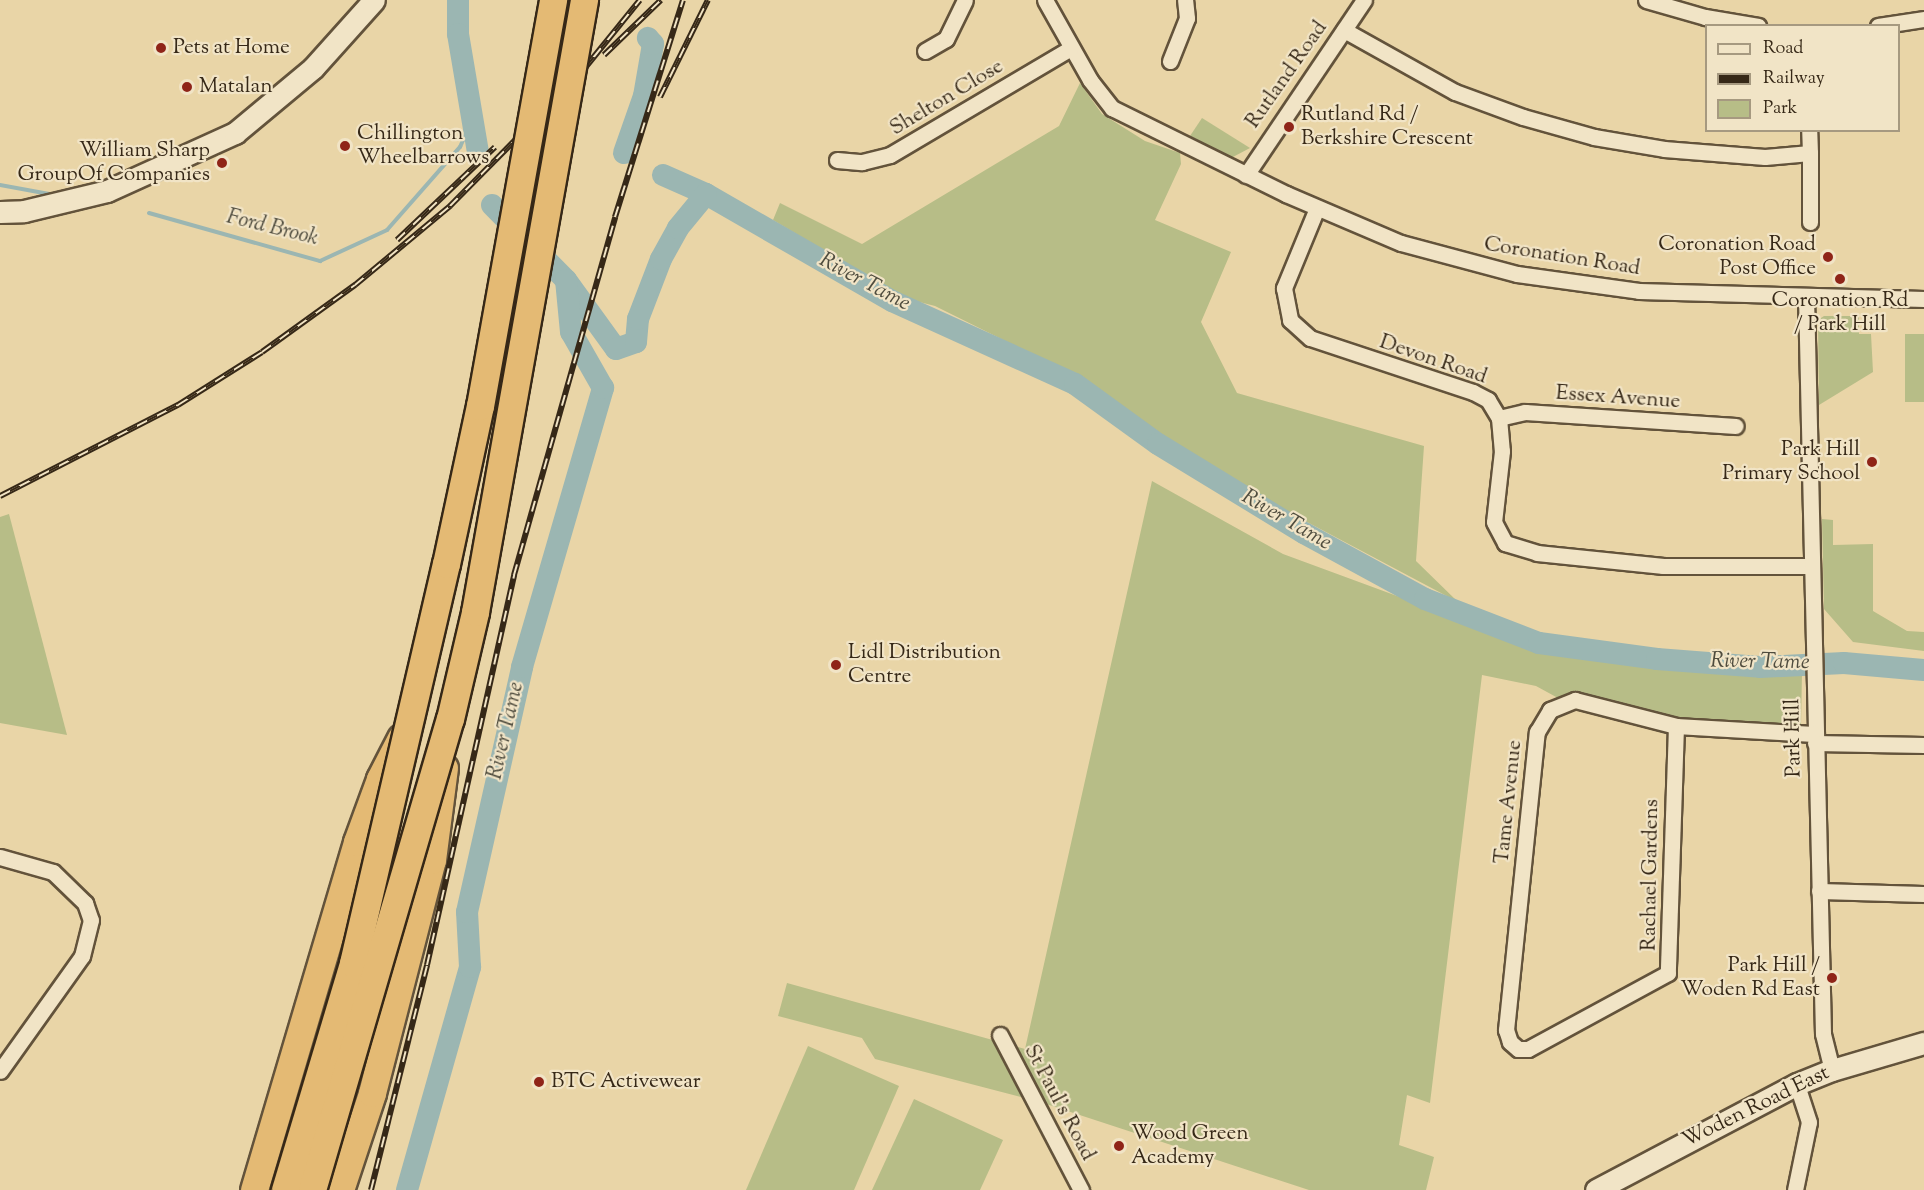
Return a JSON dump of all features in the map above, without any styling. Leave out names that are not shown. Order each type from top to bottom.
[{"type":"highway","points":[[285,1190],[353,963],[480,406],[553,0]]},
{"type":"highway","points":[[312,1190],[450,719],[475,612],[584,0]]},
{"type":"highway","points":[[340,1190],[372,1093],[432,860],[450,719]]},
{"type":"highway","points":[[254,1190],[357,842],[380,779],[408,724]]},
{"type":"street","points":[[0,212],[30,210],[107,190],[235,133],[313,68],[374,0]]},
{"type":"street","points":[[924,51],[946,39],[965,0]]},
{"type":"street","name":"Coronation Road","points":[[1045,0],[1098,93],[1112,108],[1317,208],[1423,250],[1576,284],[1665,292],[1924,299]]},
{"type":"street","points":[[1170,61],[1183,38],[1187,18],[1185,0]]},
{"type":"street","name":"Rutland Road","points":[[1246,175],[1364,0]]},
{"type":"street","points":[[1646,0],[1705,17],[1746,24]]},
{"type":"street","points":[[1891,24],[1924,19]]},
{"type":"street","points":[[1344,30],[1455,92],[1564,130],[1701,153],[1765,157],[1810,153]]},
{"type":"street","name":"Shelton Close","points":[[837,160],[862,162],[890,155],[1071,48]]},
{"type":"street","points":[[1809,132],[1810,222]]},
{"type":"street","name":"Devon Road","points":[[1317,208],[1284,288],[1287,313],[1295,327],[1320,343],[1483,395],[1499,418]]},
{"type":"street","name":"Park Hill","points":[[1806,296],[1823,1034],[1832,1070]]},
{"type":"street","name":"Essex Avenue","points":[[1499,418],[1525,412],[1736,426]]},
{"type":"street","points":[[1499,418],[1502,451],[1494,522],[1505,543],[1516,548],[1663,566],[1811,566]]},
{"type":"street","name":"Tame Avenue","points":[[1528,1049],[1518,1049],[1510,1042],[1506,1030],[1540,726],[1550,710],[1575,700],[1676,726],[1924,745]]},
{"type":"street","name":"Rachael Gardens","points":[[1528,1049],[1668,973],[1676,726]]},
{"type":"street","points":[[0,857],[53,872],[85,903],[91,920],[82,956],[0,1071]]},
{"type":"street","points":[[1819,891],[1924,894]]},
{"type":"street","name":"St Paul's Road","points":[[1000,1035],[1082,1190]]},
{"type":"street","name":"Woden Road East","points":[[1596,1190],[1797,1084],[1832,1070],[1924,1043]]},
{"type":"street","points":[[1795,1190],[1809,1122],[1797,1084]]},
{"type":"green space","points":[[1080,83],[1102,114],[1145,141],[1180,153],[1181,164],[1155,220],[1231,252],[1201,322],[1237,393],[1424,446],[1416,561],[1458,602],[1243,488],[1064,370],[935,306],[904,298],[773,220],[780,203],[862,244],[1059,126]]},
{"type":"green space","points":[[1202,118],[1250,148],[1231,158],[1190,136]]},
{"type":"green space","points":[[1824,316],[1859,316],[1859,334],[1871,334],[1873,372],[1819,405],[1818,320]]},
{"type":"green space","points":[[1905,334],[1924,334],[1924,402],[1905,402]]},
{"type":"green space","points":[[1152,481],[1283,554],[1511,638],[1620,660],[1772,674],[1802,672],[1801,726],[1672,717],[1572,695],[1558,698],[1536,686],[1482,675],[1430,1103],[1407,1095],[1399,1145],[1434,1157],[1426,1190],[1309,1190],[1040,1102],[875,1059],[862,1038],[778,1016],[787,983],[1025,1049]]},
{"type":"green space","points":[[9,514],[67,735],[0,723],[0,517]]},
{"type":"green space","points":[[1822,519],[1833,520],[1833,545],[1873,544],[1873,611],[1907,631],[1924,632],[1924,651],[1853,642],[1824,609]]},
{"type":"green space","points":[[808,1046],[899,1086],[854,1190],[746,1190]]},
{"type":"green space","points":[[914,1099],[1003,1140],[980,1190],[872,1190]]},
{"type":"waterway","name":"River Tame","points":[[458,0],[458,34],[478,152]]},
{"type":"waterway","name":"River Tame","points":[[624,153],[644,96],[653,44],[648,38]]},
{"type":"waterway","name":"Ford Brook","points":[[149,213],[320,261],[387,230],[460,147],[472,120]]},
{"type":"waterway","name":"River Tame","points":[[663,175],[706,194],[892,301],[1075,384],[1158,444],[1304,533],[1425,599],[1539,643],[1657,659],[1760,667],[1844,663],[1924,670]]},
{"type":"waterway","name":"Ford Brook","points":[[0,185],[49,194]]},
{"type":"waterway","name":"River Tame","points":[[492,205],[566,280],[616,349],[636,342],[638,319],[661,259],[678,228],[706,194]]},
{"type":"waterway","name":"River Tame","points":[[407,1190],[470,967],[467,912],[522,667],[603,388],[571,332],[566,280]]},
{"type":"railway","points":[[0,496],[178,405],[262,352],[355,285],[450,206],[580,74],[640,0]]},
{"type":"railway","points":[[604,55],[661,0]]},
{"type":"railway","points":[[371,1190],[427,965],[514,575],[615,217],[683,0]]},
{"type":"railway","points":[[660,97],[708,0]]},
{"type":"railway","points":[[397,240],[495,147]]},
{"type":"place","name":"Pets at Home","points":[[161,48]]},
{"type":"place","name":"Matalan","points":[[187,87]]},
{"type":"place","name":"Rutland Rd / Berkshire Crescent","points":[[1289,127]]},
{"type":"place","name":"Chillington Wheelbarrows","points":[[345,146]]},
{"type":"place","name":"William Sharp GroupOf Companies","points":[[222,163]]},
{"type":"place","name":"Coronation Road Post Office","points":[[1828,257]]},
{"type":"place","name":"Coronation Rd / Park Hill","points":[[1840,279]]},
{"type":"place","name":"Park Hill Primary School","points":[[1872,462]]},
{"type":"place","name":"Lidl Distribution Centre","points":[[836,665]]},
{"type":"place","name":"Park Hill / Woden Rd East","points":[[1832,978]]},
{"type":"place","name":"BTC Activewear","points":[[539,1082]]},
{"type":"place","name":"Wood Green Academy","points":[[1119,1146]]}]
